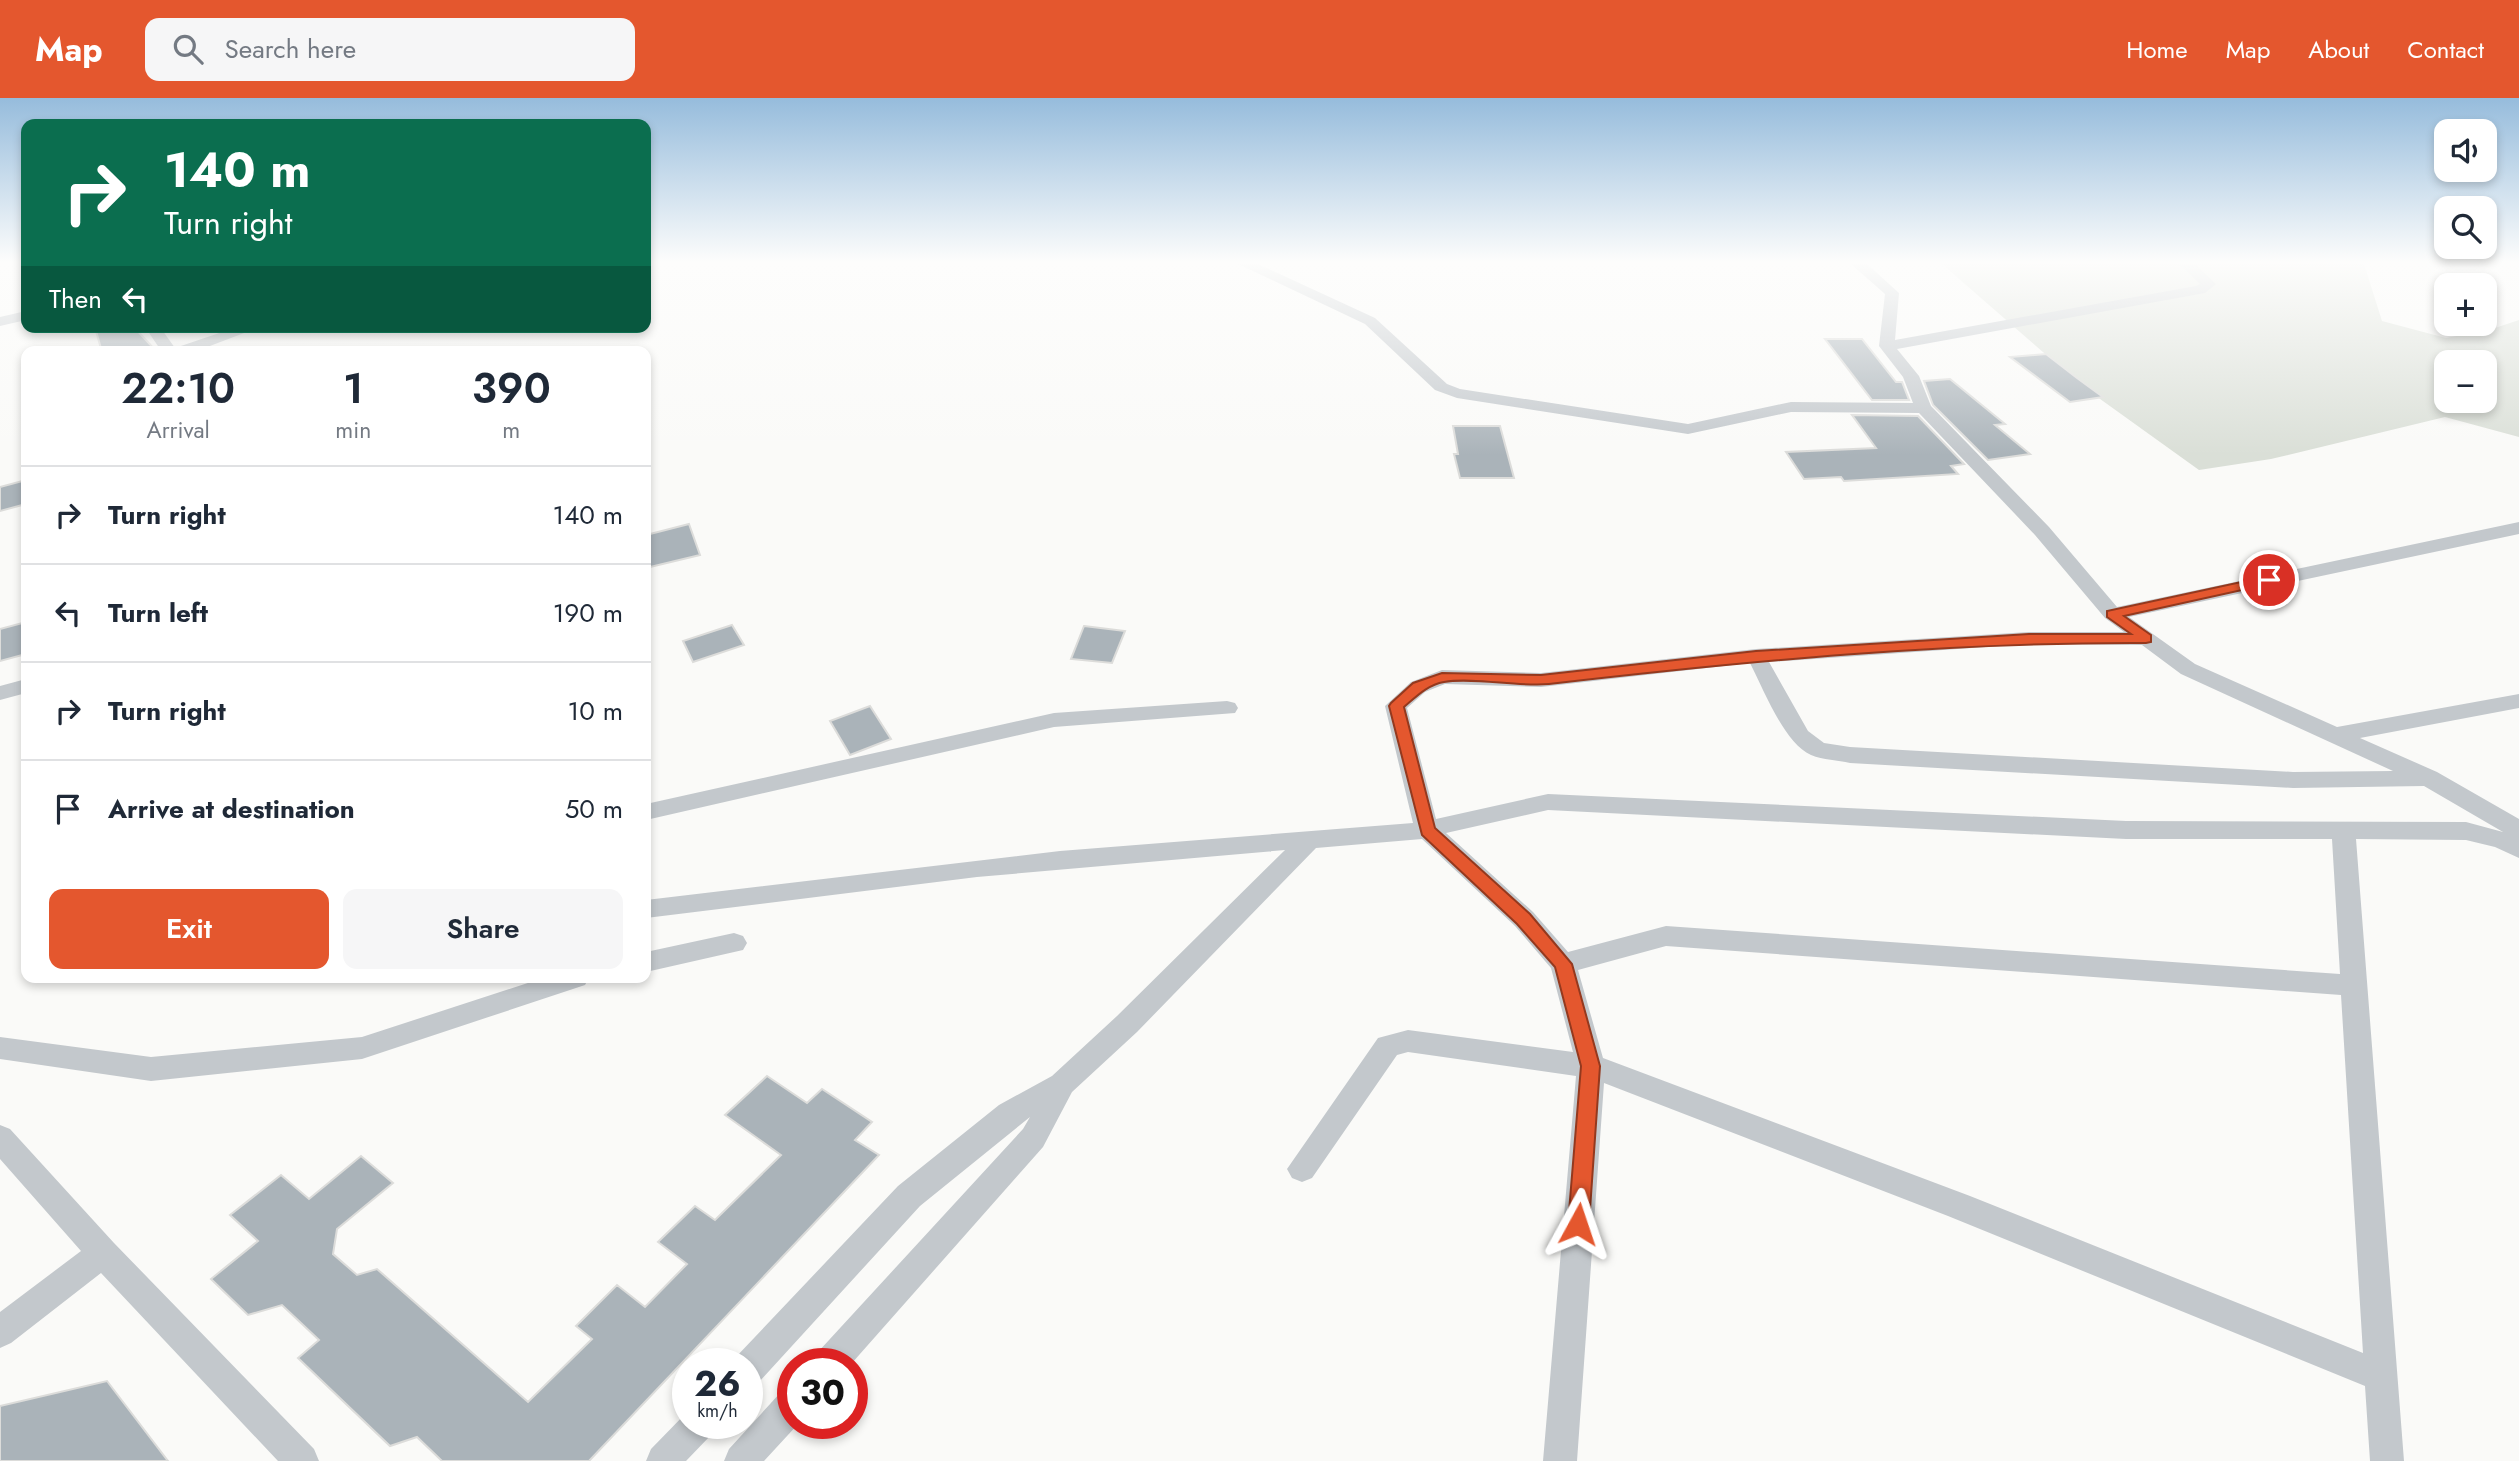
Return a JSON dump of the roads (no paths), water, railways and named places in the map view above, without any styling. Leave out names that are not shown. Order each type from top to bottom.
[{"type":"street","points":[[1377,328],[1441,387],[1457,393],[1688,429],[1791,407],[1923,408]]},
{"type":"street","points":[[1889,328],[1887,346],[1912,376],[1923,408],[2042,531],[2112,614],[2188,669],[2429,778],[2519,830]]},
{"type":"street","points":[[1887,346],[1990,328]]},
{"type":"street","points":[[196,346],[235,333]]},
{"type":"street","points":[[2112,614],[2519,528]]},
{"type":"street","points":[[1560,1461],[1591,1066],[1563,964],[1524,919],[1427,830],[1396,706],[1418,687],[1442,677],[1541,680],[1756,656],[2029,638],[2146,639]]},
{"type":"street","points":[[1756,656],[1800,736],[1818,749],[1850,755],[2293,779],[2429,778]]},
{"type":"street","points":[[0,693],[21,687]]},
{"type":"street","points":[[2336,735],[2519,701]]},
{"type":"street","points":[[651,811],[1054,720],[1227,708]]},
{"type":"street","points":[[651,908],[1024,862],[1175,847],[1310,840],[1427,830],[1482,815],[1548,802],[2126,831],[2466,831],[2502,840],[2519,849]]},
{"type":"street","points":[[2343,830],[2387,1461]]},
{"type":"street","points":[[763,1353],[909,1196],[1009,1114],[1062,1084],[1127,1024],[1310,840]]},
{"type":"street","points":[[1563,964],[1666,936],[2353,985]]},
{"type":"street","points":[[651,961],[734,943]]},
{"type":"street","points":[[0,1048],[151,1069],[362,1048],[561,983]]},
{"type":"street","points":[[1302,1169],[1388,1046],[1408,1041],[1591,1066],[1959,1206],[2381,1376]]},
{"type":"street","points":[[844,1348],[1034,1138],[1062,1084]]},
{"type":"street","points":[[0,1138],[103,1253],[302,1461]]},
{"type":"street","points":[[0,1332],[103,1253]]},
{"type":"street","points":[[741,1461],[777,1422]]},
{"type":"street","points":[[663,1461],[684,1439]]}]
